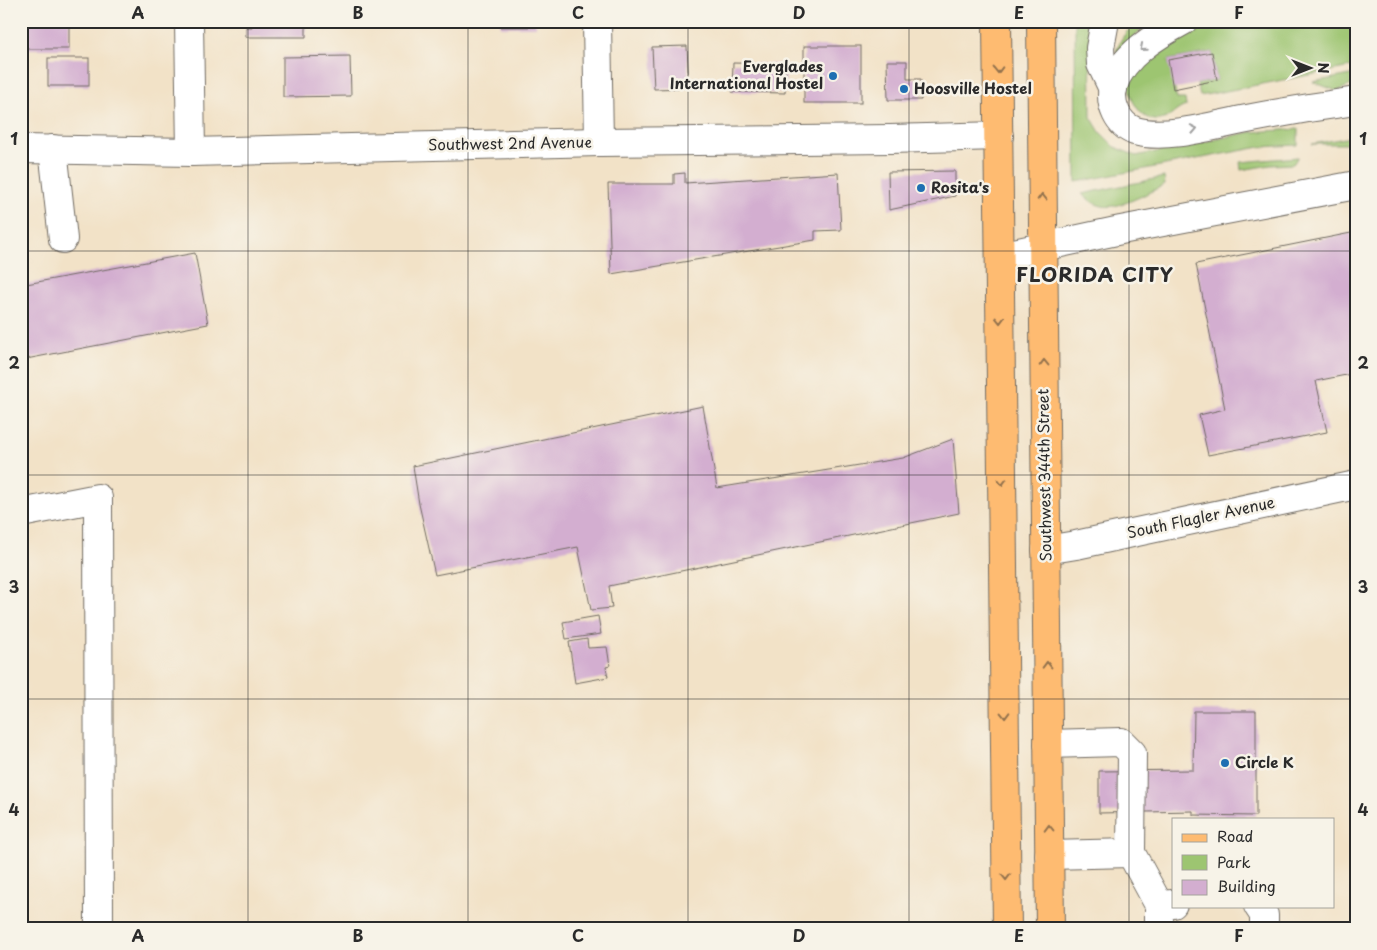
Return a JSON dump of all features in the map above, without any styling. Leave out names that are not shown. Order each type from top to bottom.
[{"type":"main road","points":[[997,21],[1007,929]]},
{"type":"main road","name":"Southwest 344th Street","points":[[1041,21],[1050,929]]},
{"type":"street","points":[[189,21],[191,152]]},
{"type":"street","points":[[597,21],[598,142]]},
{"type":"street","points":[[1105,21],[1101,41],[1101,64],[1113,89],[1114,111],[1123,123],[1132,130],[1164,134],[1356,100]]},
{"type":"street","points":[[1113,89],[1121,70],[1142,47],[1183,21]]},
{"type":"street","name":"Southwest 2nd Avenue","points":[[21,149],[191,152],[598,142],[998,136]]},
{"type":"street","points":[[53,150],[63,239]]},
{"type":"street","points":[[1000,256],[1356,185]]},
{"type":"street","name":"South Flagler Avenue","points":[[1046,550],[1356,485]]},
{"type":"street","points":[[21,513],[98,498],[99,929]]},
{"type":"street","points":[[1048,744],[1121,742],[1132,754],[1130,854],[1164,913]]},
{"type":"street","points":[[1049,855],[1130,854]]},
{"type":"street","points":[[1259,908],[1264,915],[1264,929]]},
{"type":"green space","points":[[1075,21],[1090,21],[1091,117],[1100,132],[1115,147],[1136,156],[1251,132],[1298,129],[1298,145],[1260,147],[1076,182]]},
{"type":"green space","points":[[1141,21],[1149,21],[1122,49],[1116,52],[1125,34]]},
{"type":"green space","points":[[1335,23],[1350,26],[1356,30],[1356,66],[1200,96],[1197,84],[1217,80],[1212,52],[1168,60],[1177,99],[1185,99],[1186,106],[1160,120],[1153,120],[1140,112],[1132,99],[1129,89],[1133,74],[1145,61],[1188,31],[1208,26]]},
{"type":"green space","points":[[1356,74],[1356,83],[1337,91],[1313,82]]},
{"type":"green space","points":[[1356,136],[1356,144],[1312,144]]},
{"type":"green space","points":[[1298,157],[1293,164],[1271,165],[1241,170],[1240,162]]},
{"type":"green space","points":[[1164,177],[1165,185],[1134,200],[1109,207],[1099,205],[1082,194]]},
{"type":"building","points":[[21,21],[69,21],[69,49],[21,49]]},
{"type":"building","points":[[252,21],[306,21],[306,37],[246,37],[246,27],[252,27]]},
{"type":"building","points":[[500,21],[536,21],[536,27],[500,27]]},
{"type":"building","points":[[687,46],[689,88],[654,89],[652,47]]},
{"type":"building","points":[[804,46],[861,46],[861,103],[804,103]]},
{"type":"building","points":[[1212,52],[1217,80],[1173,89],[1168,60]]},
{"type":"building","points":[[350,56],[351,96],[283,97],[283,57]]},
{"type":"building","points":[[48,58],[89,58],[89,86],[48,86]]},
{"type":"building","name":"Hoosville Hostel","points":[[887,61],[907,61],[907,79],[921,79],[921,100],[888,100]]},
{"type":"building","points":[[733,63],[786,64],[785,93],[732,92]]},
{"type":"building","points":[[955,171],[955,196],[889,210],[888,172]]},
{"type":"building","points":[[685,173],[685,183],[838,173],[841,230],[815,231],[815,240],[611,274],[608,184],[674,184],[674,174]]},
{"type":"building","points":[[1356,232],[1356,373],[1316,381],[1327,432],[1208,455],[1199,415],[1225,409],[1196,264]]},
{"type":"building","points":[[195,253],[208,324],[21,360],[21,285]]},
{"type":"building","points":[[703,406],[717,488],[903,458],[953,439],[959,513],[609,586],[612,608],[591,610],[578,547],[435,575],[419,504],[413,466]]},
{"type":"building","points":[[598,616],[601,634],[566,639],[563,622]]},
{"type":"building","points":[[587,639],[588,648],[607,647],[610,666],[606,667],[608,677],[575,683],[569,642]]},
{"type":"building","name":"Circle K","points":[[1194,711],[1256,711],[1256,816],[1193,815],[1193,811],[1099,813],[1099,771],[1193,770]]},
{"type":"place","name":"Everglades International Hostel","points":[[833,76]]},
{"type":"place","name":"Hoosville Hostel","points":[[904,89]]},
{"type":"place","name":"Rosita's","points":[[921,188]]},
{"type":"place","name":"Circle K","points":[[1225,763]]},
{"type":"district","name":"FLORIDA CITY","points":[[1095,275]]}]
